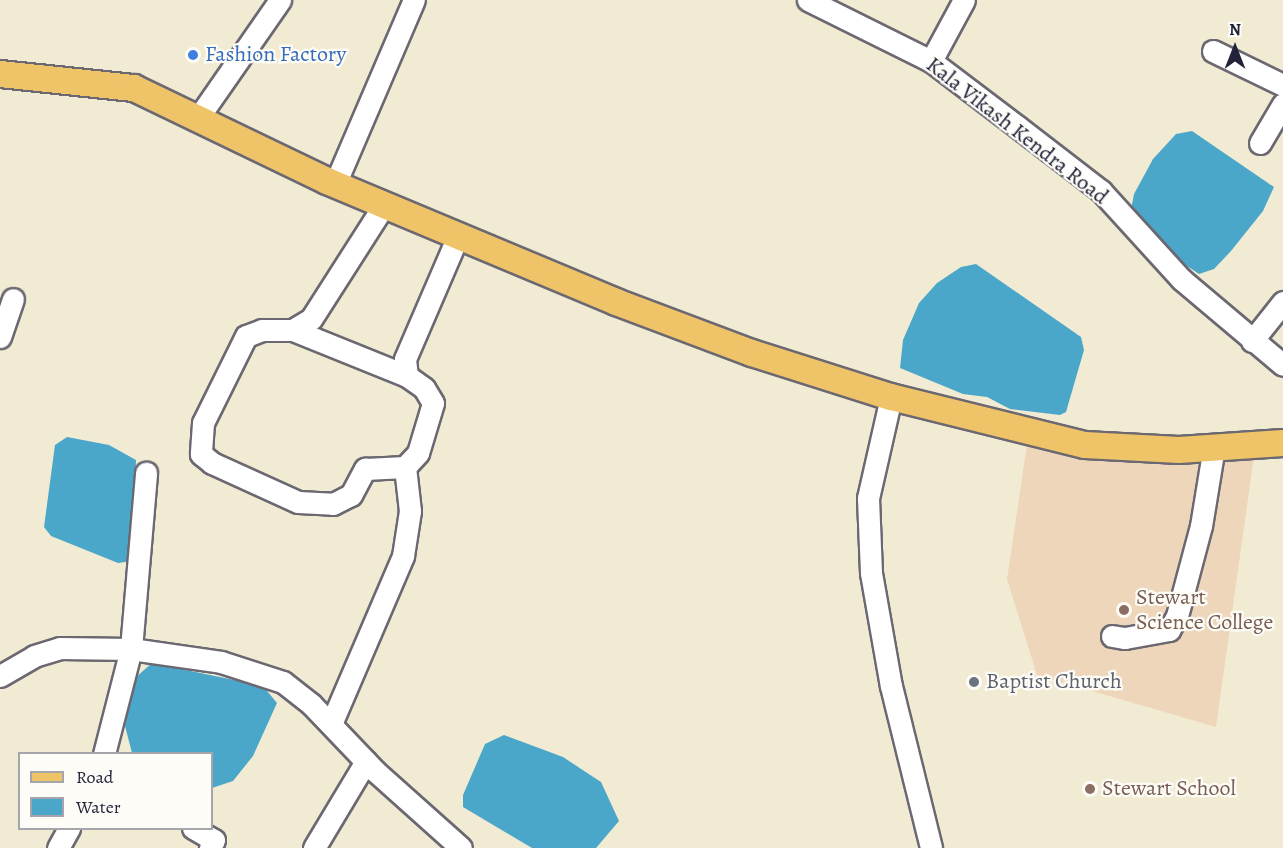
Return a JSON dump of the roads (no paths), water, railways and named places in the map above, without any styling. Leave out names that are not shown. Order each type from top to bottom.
[{"type":"main road","points":[[0,75],[134,88],[335,184],[458,236],[721,342],[891,397],[1085,445],[1179,450],[1283,443]]},
{"type":"street","points":[[198,118],[280,0]]},
{"type":"street","points":[[335,184],[414,0]]},
{"type":"street","name":"Kala Vikash Kendra Road","points":[[808,0],[931,62],[1101,191],[1181,279],[1283,365]]},
{"type":"street","points":[[931,62],[964,0]]},
{"type":"street","points":[[1213,51],[1283,85]]},
{"type":"street","points":[[1260,143],[1283,104]]},
{"type":"street","points":[[293,330],[311,319],[384,205]]},
{"type":"street","points":[[407,376],[405,359],[458,236]]},
{"type":"street","points":[[0,337],[13,298]]},
{"type":"street","points":[[1252,341],[1283,302]]},
{"type":"street","points":[[262,330],[293,330],[407,376],[424,388],[432,403],[418,453],[405,467],[365,468],[351,495],[333,504],[298,502],[236,476],[201,454],[203,423],[246,336],[262,330]]},
{"type":"street","points":[[891,397],[868,498],[871,573],[891,686],[931,848]]},
{"type":"street","points":[[1112,636],[1125,638],[1169,630],[1177,616],[1201,526],[1214,447]]},
{"type":"street","points":[[331,724],[403,556],[411,511],[405,467]]},
{"type":"street","points":[[104,752],[131,649],[146,473]]},
{"type":"street","points":[[0,676],[33,656],[60,648],[131,649],[220,662],[283,682],[331,724],[366,761],[461,848]]},
{"type":"street","points":[[314,848],[366,761]]},
{"type":"street","points":[[58,848],[68,830]]},
{"type":"street","points":[[196,830],[218,845]]},
{"type":"water","points":[[1192,131],[1274,187],[1263,211],[1231,251],[1214,269],[1199,274],[1139,234],[1129,220],[1134,194],[1153,159],[1176,134]]},
{"type":"water","points":[[976,264],[1081,337],[1084,350],[1066,412],[1060,415],[1010,409],[987,397],[963,394],[900,368],[903,340],[919,303],[937,283],[961,267]]},
{"type":"water","points":[[67,437],[109,445],[136,460],[132,561],[118,563],[51,536],[44,527],[55,445]]},
{"type":"water","points":[[152,663],[263,686],[277,703],[253,756],[233,781],[213,788],[213,752],[132,752],[125,726],[135,678]]},
{"type":"water","points":[[504,735],[563,757],[601,782],[619,821],[596,848],[532,848],[463,807],[463,795],[485,744]]},
{"type":"place","name":"Fashion Factory","points":[[193,55]]},
{"type":"place","name":"Stewart Science College","points":[[1124,610]]},
{"type":"place","name":"Baptist Church","points":[[974,682]]},
{"type":"place","name":"Stewart School","points":[[1090,789]]}]
